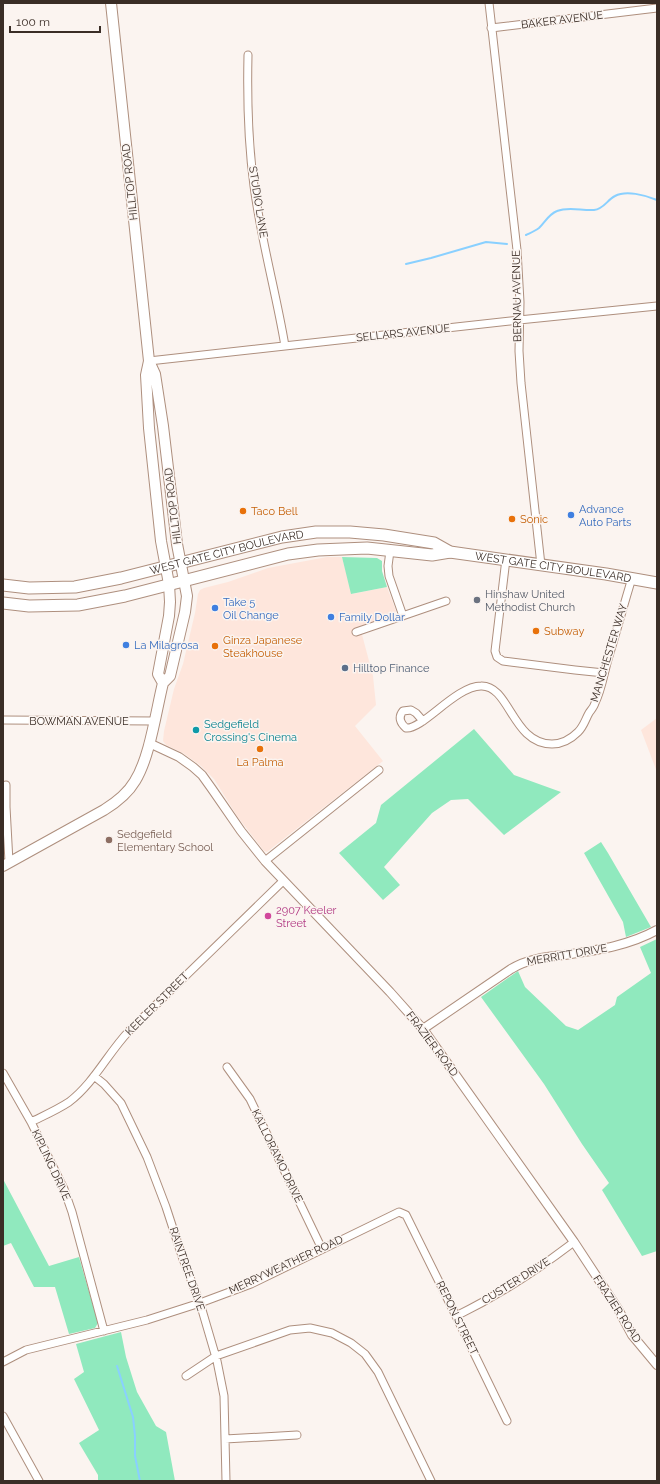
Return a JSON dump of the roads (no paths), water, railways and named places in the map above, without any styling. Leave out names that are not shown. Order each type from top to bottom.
[{"type":"main road","name":"HILLTOP ROAD","points":[[111,3],[149,361],[146,375],[149,428],[162,540],[169,584],[170,609],[158,674],[163,683],[170,676],[185,612],[187,596],[177,544],[156,374],[149,361]]},
{"type":"main road","name":"WEST GATE CITY BOULEVARD","points":[[3,585],[29,588],[75,587],[181,563],[282,537],[333,532],[368,533],[434,543],[450,552]]},
{"type":"main road","name":"WEST GATE CITY BOULEVARD","points":[[3,603],[29,606],[78,605],[110,599],[302,552],[350,548],[432,555],[450,552],[632,578],[657,583]]},
{"type":"main road","points":[[6,864],[104,810],[118,801],[130,788],[140,774],[143,765],[163,683]]},
{"type":"street","name":"BERNAU AVENUE","points":[[488,3],[517,250],[520,302],[519,350],[521,383],[541,565]]},
{"type":"street","name":"BAKER AVENUE","points":[[491,28],[657,8]]},
{"type":"street","name":"STUDIO LANE","points":[[248,55],[250,148],[254,186],[260,227],[286,346]]},
{"type":"street","name":"SELLARS AVENUE","points":[[149,361],[657,306]]},
{"type":"street","points":[[390,551],[388,563],[389,576],[402,616]]},
{"type":"street","points":[[506,560],[495,651],[497,656],[503,661],[604,673]]},
{"type":"street","name":"MANCHESTER WAY","points":[[423,721],[471,686],[482,685],[492,688],[499,694],[516,721],[532,738],[545,744],[565,742],[583,726],[595,703],[632,578]]},
{"type":"street","points":[[356,632],[446,601]]},
{"type":"street","name":"BOWMAN AVENUE","points":[[3,720],[154,721]]},
{"type":"street","name":"FRAZIER ROAD","points":[[149,744],[179,757],[202,775],[240,831],[265,861],[390,992],[423,1029],[574,1242],[618,1309],[632,1334],[657,1365]]},
{"type":"street","points":[[265,861],[379,770]]},
{"type":"street","points":[[6,785],[6,864]]},
{"type":"street","name":"KEELER STREET","points":[[31,1122],[68,1102],[94,1076],[115,1046],[129,1031],[283,881]]},
{"type":"street","name":"MERRITT DRIVE","points":[[423,1029],[511,969],[524,962],[619,945],[645,937],[657,930]]},
{"type":"street","name":"KALLORAMO DRIVE","points":[[227,1067],[250,1099],[322,1249]]},
{"type":"street","name":"KIPLING DRIVE","points":[[3,1073],[31,1122],[64,1189],[72,1212],[104,1331]]},
{"type":"street","name":"RAINTREE DRIVE","points":[[94,1076],[104,1084],[121,1103],[147,1157],[166,1207],[182,1259],[200,1303],[216,1356],[224,1396],[226,1481]]},
{"type":"street","name":"MERRYWEATHER ROAD","points":[[3,1362],[26,1350],[153,1318],[200,1303],[251,1284],[399,1212],[406,1215]]},
{"type":"street","name":"REPON STREET","points":[[406,1215],[506,1421]]},
{"type":"street","name":"CUSTER DRIVE","points":[[456,1316],[521,1281],[574,1242]]},
{"type":"street","points":[[186,1376],[216,1356],[290,1330],[310,1328],[332,1333],[351,1343],[366,1354],[378,1372],[431,1481]]},
{"type":"street","points":[[3,1416],[39,1481]]},
{"type":"street","points":[[225,1439],[297,1435]]},
{"type":"waterway","points":[[526,235],[539,228],[547,218],[557,211],[571,209],[594,210],[603,206],[619,194],[630,193],[647,196],[657,200]]},
{"type":"waterway","points":[[406,264],[486,242],[507,244]]},
{"type":"waterway","points":[[117,1366],[133,1417],[135,1456],[140,1481]]},
{"type":"place","name":"Taco Bell","points":[[243,511]]},
{"type":"place","name":"Advance Auto Parts","points":[[571,515]]},
{"type":"place","name":"Sonic","points":[[512,519]]},
{"type":"place","name":"Hinshaw United Methodist Church","points":[[477,600]]},
{"type":"place","name":"Take 5 Oil Change","points":[[215,608]]},
{"type":"place","name":"Family Dollar","points":[[331,617]]},
{"type":"place","name":"Subway","points":[[536,631]]},
{"type":"place","name":"La Milagrosa","points":[[126,645]]},
{"type":"place","name":"Ginza Japanese Steakhouse","points":[[215,646]]},
{"type":"place","name":"Hilltop Finance","points":[[345,668]]},
{"type":"place","name":"Sedgefield Crossing's Cinema","points":[[196,730]]},
{"type":"place","name":"La Palma","points":[[260,749]]},
{"type":"place","name":"Sedgefield Elementary School","points":[[109,840]]},
{"type":"place","name":"2907 Keeler Street","points":[[268,916]]}]
